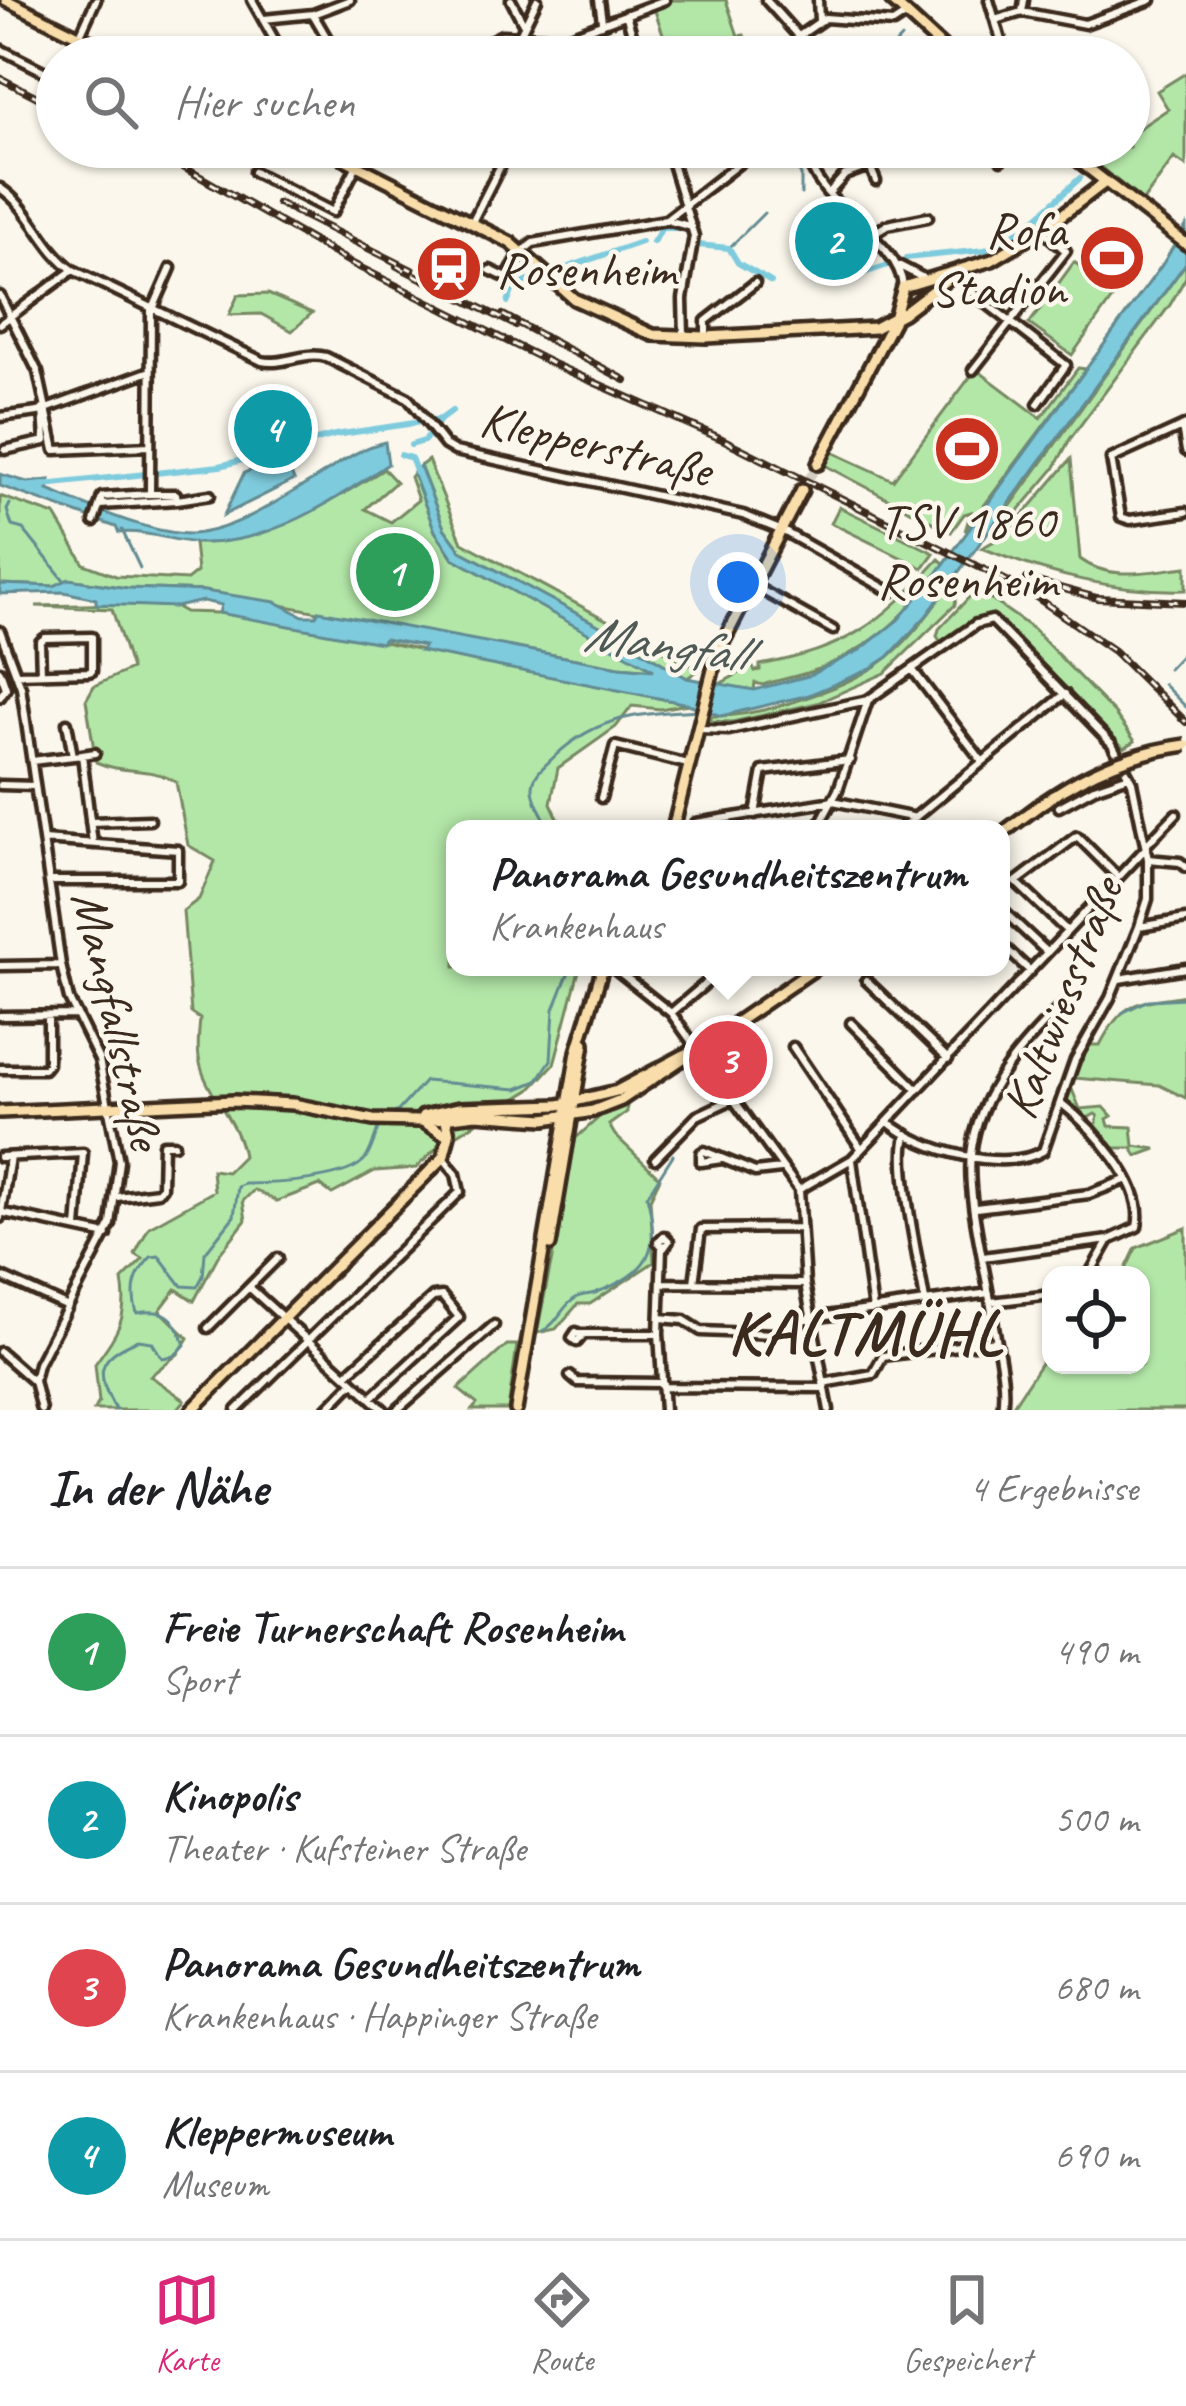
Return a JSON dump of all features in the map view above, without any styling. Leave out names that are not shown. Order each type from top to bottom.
[{"type":"main road","points":[[6,0],[78,36]]},
{"type":"main road","points":[[890,0],[929,36]]},
{"type":"main road","points":[[363,168],[472,222],[581,304],[653,335],[684,338],[867,329],[895,318],[928,286]]},
{"type":"main road","points":[[1083,168],[1090,183],[1084,199]]},
{"type":"main road","points":[[1085,168],[1186,244]]},
{"type":"main road","points":[[818,464],[887,335],[903,291],[992,260],[1042,230],[1104,183]]},
{"type":"main road","points":[[867,329],[887,335]]},
{"type":"main road","points":[[867,329],[880,347]]},
{"type":"main road","points":[[675,820],[727,629],[802,490]]},
{"type":"main road","points":[[1010,827],[1103,767],[1186,745]]},
{"type":"main road","points":[[518,1410],[584,1032],[600,976]]},
{"type":"main road","points":[[0,1112],[263,1102],[373,1120],[422,1121],[443,1115],[571,1109],[639,1090],[804,976]]},
{"type":"main road","points":[[575,1082],[599,1103]]},
{"type":"main road","points":[[402,1121],[443,1115],[544,1113],[575,1082]]},
{"type":"main road","points":[[567,1135],[599,1103]]},
{"type":"main road","points":[[544,1113],[567,1135]]},
{"type":"main road","points":[[447,1137],[468,1114]]},
{"type":"main road","points":[[192,1410],[442,1158],[447,1137],[443,1115]]},
{"type":"main road","points":[[422,1121],[447,1137]]},
{"type":"street","points":[[80,36],[96,0]]},
{"type":"street","points":[[252,0],[273,36]]},
{"type":"street","points":[[264,19],[314,14],[350,0]]},
{"type":"street","points":[[512,0],[523,23]]},
{"type":"street","points":[[520,35],[537,0]]},
{"type":"street","points":[[599,0],[602,21]]},
{"type":"street","points":[[568,36],[665,0]]},
{"type":"street","points":[[766,0],[800,36],[819,21],[893,23],[905,15]]},
{"type":"street","points":[[818,0],[819,21]]},
{"type":"street","points":[[989,0],[1000,36]]},
{"type":"street","points":[[1022,12],[1024,0]]},
{"type":"street","points":[[995,20],[1022,12],[1085,24],[1151,0]]},
{"type":"street","points":[[314,14],[326,36]]},
{"type":"street","points":[[626,14],[633,36]]},
{"type":"street","points":[[499,36],[535,36]]},
{"type":"street","points":[[0,49],[36,67]]},
{"type":"street","points":[[254,172],[333,212],[355,168]]},
{"type":"street","points":[[472,222],[499,168]]},
{"type":"street","points":[[674,168],[694,245],[683,298],[684,338]]},
{"type":"street","points":[[666,220],[733,168]]},
{"type":"street","points":[[811,168],[856,225],[928,286]]},
{"type":"street","points":[[830,193],[840,178],[861,168]]},
{"type":"street","points":[[869,168],[876,182]]},
{"type":"street","points":[[0,188],[19,203],[57,256],[73,270],[0,324]]},
{"type":"street","points":[[869,236],[890,224],[928,217]]},
{"type":"street","points":[[490,270],[507,278],[520,254],[533,243],[666,220],[692,227]]},
{"type":"street","points":[[973,370],[1066,250],[1042,230]]},
{"type":"street","points":[[899,266],[903,291]]},
{"type":"street","points":[[150,494],[152,309],[172,268]]},
{"type":"street","name":"Klepperstraße","points":[[73,270],[268,364],[320,355],[409,398],[445,445],[468,456],[714,506],[781,530],[891,592]]},
{"type":"street","points":[[957,272],[968,290],[1066,365],[1038,404]]},
{"type":"street","points":[[706,337],[706,321],[755,283]]},
{"type":"street","points":[[0,296],[38,372],[55,450],[150,446]]},
{"type":"street","points":[[0,417],[46,408],[150,371]]},
{"type":"street","points":[[5,450],[45,441],[46,408]]},
{"type":"street","points":[[1186,451],[1184,426],[1111,458],[1124,518],[1186,512]]},
{"type":"street","points":[[94,522],[102,497],[176,494],[177,500]]},
{"type":"street","points":[[99,506],[210,495]]},
{"type":"street","points":[[766,524],[774,543]]},
{"type":"street","points":[[751,584],[833,629]]},
{"type":"street","name":"Kaltwiesstraße","points":[[888,1122],[970,1157],[1019,1161],[1043,1151],[1075,1060],[1118,979],[1148,899],[1148,859],[1129,776],[1107,738],[992,620],[976,624],[912,669]]},
{"type":"street","name":"Mangfallstraße","points":[[0,631],[17,675],[61,965],[77,1016],[99,1060],[119,1160],[117,1197],[106,1235],[66,1306],[34,1381]]},
{"type":"street","points":[[5,682],[17,675],[92,671],[92,637],[45,638],[40,643],[41,673]]},
{"type":"street","points":[[700,725],[729,730],[868,700],[912,669],[982,761]]},
{"type":"street","points":[[0,671],[5,682],[0,697]]},
{"type":"street","points":[[913,820],[1065,694]]},
{"type":"street","points":[[822,820],[850,760],[868,700]]},
{"type":"street","points":[[68,723],[93,844]]},
{"type":"street","points":[[601,798],[615,746],[691,764]]},
{"type":"street","points":[[32,761],[95,753]]},
{"type":"street","points":[[755,814],[763,770],[850,760]]},
{"type":"street","points":[[1059,807],[1129,776]]},
{"type":"street","points":[[0,785],[35,786]]},
{"type":"street","points":[[716,820],[833,801],[916,818]]},
{"type":"street","points":[[799,1190],[852,1159],[1176,814]]},
{"type":"street","points":[[90,822],[150,820]]},
{"type":"street","points":[[1066,930],[1016,882],[1076,836],[1117,876]]},
{"type":"street","points":[[43,840],[178,850],[178,881],[49,881]]},
{"type":"street","points":[[1148,859],[1180,862],[1186,867]]},
{"type":"street","points":[[1010,917],[1047,952]]},
{"type":"street","points":[[1139,927],[1186,919]]},
{"type":"street","points":[[1010,953],[1029,971]]},
{"type":"street","points":[[0,966],[61,965]]},
{"type":"street","points":[[1118,979],[1186,968]]},
{"type":"street","points":[[625,976],[671,1013],[799,1190],[806,1284],[829,1410]]},
{"type":"street","points":[[671,1013],[714,976]]},
{"type":"street","points":[[866,980],[948,1058]]},
{"type":"street","points":[[1002,1410],[970,1157],[981,1113],[995,1083],[1073,995]]},
{"type":"street","points":[[0,1016],[77,1016]]},
{"type":"street","points":[[0,1069],[44,1069],[48,1064],[48,1016]]},
{"type":"street","points":[[851,1023],[918,1090]]},
{"type":"street","points":[[685,1032],[713,1039]]},
{"type":"street","points":[[793,1047],[861,1149]]},
{"type":"street","points":[[655,1159],[692,1119],[733,1099]]},
{"type":"street","points":[[983,1256],[1109,1240],[1131,1232],[1139,1220],[1138,1204],[1101,1141],[1061,1103]]},
{"type":"street","points":[[907,1134],[902,1144],[905,1174],[925,1301]]},
{"type":"street","points":[[117,1197],[158,1192],[163,1144],[174,1144]]},
{"type":"street","points":[[0,1156],[83,1153],[76,1228]]},
{"type":"street","points":[[10,1156],[1,1214],[106,1235]]},
{"type":"street","points":[[237,1410],[460,1192],[454,1169],[442,1158]]},
{"type":"street","points":[[722,1159],[755,1172],[781,1168]]},
{"type":"street","points":[[852,1159],[873,1310]]},
{"type":"street","points":[[976,1208],[1089,1194],[1126,1180]]},
{"type":"street","points":[[694,1283],[701,1229],[801,1228]]},
{"type":"street","points":[[1094,1266],[1109,1240]]},
{"type":"street","points":[[662,1248],[659,1334],[664,1410]]},
{"type":"street","points":[[208,1328],[278,1258]]},
{"type":"street","points":[[0,1276],[66,1306]]},
{"type":"street","points":[[663,1282],[806,1284]]},
{"type":"street","points":[[249,1287],[385,1410]]},
{"type":"street","points":[[660,1318],[684,1320],[700,1331],[776,1334],[791,1321],[925,1301],[1042,1295]]},
{"type":"street","points":[[326,1410],[350,1378],[433,1297],[442,1296],[459,1317],[371,1398]]},
{"type":"street","points":[[397,1410],[494,1325]]},
{"type":"street","points":[[582,1334],[659,1334]]},
{"type":"street","points":[[570,1376],[577,1382],[824,1385],[873,1374],[883,1356],[996,1340]]},
{"type":"street","points":[[0,1352],[34,1381],[41,1410]]},
{"type":"green space","points":[[672,0],[726,0],[738,36],[664,36],[654,8]]},
{"type":"green space","points":[[1186,73],[1186,166],[1174,158],[1143,201],[1101,168],[1150,168],[1150,121],[1168,109],[1157,91]]},
{"type":"green space","points":[[1074,262],[1116,293],[1072,355],[1029,324]]},
{"type":"green space","points":[[1186,263],[1186,277],[1170,305],[1070,439],[1054,469],[1011,520],[1004,525],[995,523],[1007,511]]},
{"type":"green space","points":[[268,294],[312,313],[292,331],[261,314],[229,315],[238,295]]},
{"type":"green space","name":"TSV 1860 Rosenheim","points":[[1078,368],[1086,369],[965,531],[971,512],[951,532],[823,464],[830,451],[893,480],[976,369],[1041,418]]},
{"type":"green space","points":[[1071,459],[1080,559],[1117,573],[1186,567],[1186,590],[1082,580],[982,548],[1008,533]]},
{"type":"green space","points":[[428,460],[462,542],[699,670],[687,678],[461,551],[444,528],[420,466]]},
{"type":"green space","points":[[384,469],[396,482],[365,509],[391,522],[418,500],[410,477],[413,473],[435,531],[453,558],[656,670],[204,591],[127,588],[69,579],[54,586],[0,584],[0,496],[55,515],[84,564],[116,576],[187,580],[197,572],[194,543],[270,530]]},
{"type":"green space","points":[[839,507],[934,553],[923,568],[831,523]]},
{"type":"green space","points":[[939,559],[945,564],[918,599],[889,627],[837,661],[763,685],[755,683],[754,690],[718,685],[752,666],[760,670],[760,665],[817,651],[860,630],[898,601]]},
{"type":"green space","points":[[954,578],[958,584],[955,605],[885,673],[817,703],[732,722],[710,721],[712,716],[754,712],[804,698],[872,668],[907,640]]},
{"type":"green space","points":[[977,589],[1033,629],[1135,741],[1124,748],[993,614],[942,644],[939,629]]},
{"type":"green space","points":[[129,604],[219,613],[688,704],[660,709],[632,706],[616,727],[558,768],[551,803],[559,820],[446,820],[446,976],[578,976],[554,1064],[530,1090],[440,1145],[416,1168],[375,1171],[332,1194],[320,1185],[277,1201],[254,1190],[243,1201],[246,1220],[218,1256],[194,1301],[176,1289],[160,1310],[188,1338],[178,1354],[150,1376],[185,1400],[177,1410],[94,1410],[99,1402],[95,1364],[119,1325],[124,1305],[122,1280],[143,1259],[135,1254],[149,1227],[214,1191],[212,1170],[227,1172],[243,1156],[202,1071],[200,1019],[191,1013],[183,911],[199,899],[215,861],[188,845],[176,782],[96,762],[86,700],[94,686],[131,669],[112,609],[36,606]]},
{"type":"green space","points":[[1186,995],[1186,1098],[1159,1085],[1073,1078],[1087,1045],[1100,1045],[1125,1011],[1144,1002]]},
{"type":"green space","points":[[1071,1087],[1080,1109],[1104,1107],[1112,1116],[1107,1119],[1109,1126],[1132,1127],[1134,1146],[1156,1149],[1137,1156],[1132,1148],[1114,1148],[1096,1125],[1098,1116],[1084,1120],[1065,1097]]},
{"type":"green space","points":[[627,1103],[627,1112],[609,1125],[660,1178],[650,1199],[654,1262],[590,1304],[578,1304],[556,1329],[537,1333],[576,1138],[604,1113]]},
{"type":"green space","points":[[1186,1228],[1186,1410],[1010,1410],[1042,1362],[1042,1374],[1150,1374],[1150,1266],[1127,1266],[1136,1248]]},
{"type":"green space","points":[[507,1345],[517,1345],[508,1410],[472,1410],[477,1404],[458,1389]]},
{"type":"water","points":[[1186,226],[1186,263],[927,615],[888,657],[809,695],[721,716],[688,704],[420,651],[424,646],[384,639],[381,643],[219,613],[221,605],[203,601],[176,607],[96,604],[96,599],[64,592],[0,594],[0,584],[54,586],[69,579],[127,588],[204,591],[276,602],[303,616],[316,616],[319,611],[654,670],[453,558],[435,531],[413,473],[420,466],[444,528],[461,551],[687,678],[754,690],[808,676],[860,650],[898,620],[938,572]]},
{"type":"water","points":[[385,442],[388,464],[346,492],[276,528],[227,541],[119,533],[116,527],[0,486],[0,474],[27,482],[50,480],[48,490],[124,520],[166,531],[201,533],[254,514],[353,455]]},
{"type":"water","points":[[284,457],[294,480],[224,515],[244,473]]},
{"type":"waterway","points":[[797,168],[801,194]]},
{"type":"waterway","points":[[906,258],[985,250],[1031,223],[1080,178]]},
{"type":"waterway","points":[[729,248],[764,213]]},
{"type":"waterway","points":[[653,242],[662,228],[677,228]]},
{"type":"waterway","points":[[508,302],[514,286],[641,242]]},
{"type":"waterway","points":[[698,245],[729,248],[738,263],[771,282]]},
{"type":"waterway","points":[[801,272],[858,275],[888,265]]},
{"type":"waterway","points":[[44,485],[220,466],[335,435],[441,419],[452,411]]},
{"type":"waterway","points":[[411,445],[424,441],[441,419]]},
{"type":"waterway","points":[[401,455],[411,458],[417,473]]},
{"type":"waterway","points":[[10,504],[12,526],[23,529],[64,580]]},
{"type":"waterway","points":[[122,530],[140,568]]},
{"type":"waterway","points":[[1168,669],[1186,650]]},
{"type":"waterway","points":[[1163,684],[1186,707]]},
{"type":"waterway","points":[[546,820],[534,797],[534,781],[572,742],[623,718],[702,710]]},
{"type":"waterway","points":[[387,1116],[398,1111],[425,1081],[517,1089],[537,1081],[551,1060],[554,1009],[567,976]]},
{"type":"waterway","points":[[1122,1013],[1148,1000],[1186,998]]},
{"type":"waterway","points":[[116,1410],[102,1377],[113,1353],[138,1340],[152,1342],[162,1358],[174,1356],[185,1345],[169,1317],[137,1313],[135,1282],[151,1257],[159,1256],[182,1286],[197,1287],[205,1253],[234,1216],[238,1187],[344,1172],[366,1158],[380,1122]]},
{"type":"waterway","points":[[542,1331],[571,1301],[614,1285],[639,1268],[653,1231],[647,1196],[673,1155]]},
{"type":"tunnel","points":[[802,490],[818,464]]},
{"type":"railway","points":[[0,78],[36,96]]},
{"type":"railway","points":[[185,168],[353,264],[555,365],[722,439],[1029,592],[1114,651],[1186,722]]},
{"type":"railway","points":[[278,203],[412,270]]},
{"type":"railway","points":[[397,266],[515,325]]},
{"type":"railway","points":[[503,315],[625,380]]},
{"type":"railway","points":[[1027,579],[1097,598],[1186,602]]},
{"type":"place","name":"Kinopolis","points":[[834,241]]},
{"type":"place","name":"Rofa Stadion","points":[[1112,258]]},
{"type":"place","name":"Rosenheim","points":[[449,269]]},
{"type":"place","name":"Kleppermuseum","points":[[273,429]]},
{"type":"place","name":"TSV 1860 Rosenheim","points":[[967,449]]},
{"type":"place","name":"Freie Turnerschaft Rosenheim","points":[[395,572]]},
{"type":"place","name":"Panorama Gesundheitszentrum","points":[[728,1060]]},
{"type":"district","name":"KALTMÜHL","points":[[866,1332]]},
{"type":"water label","name":"Mangfall","points":[[665,643]]}]
